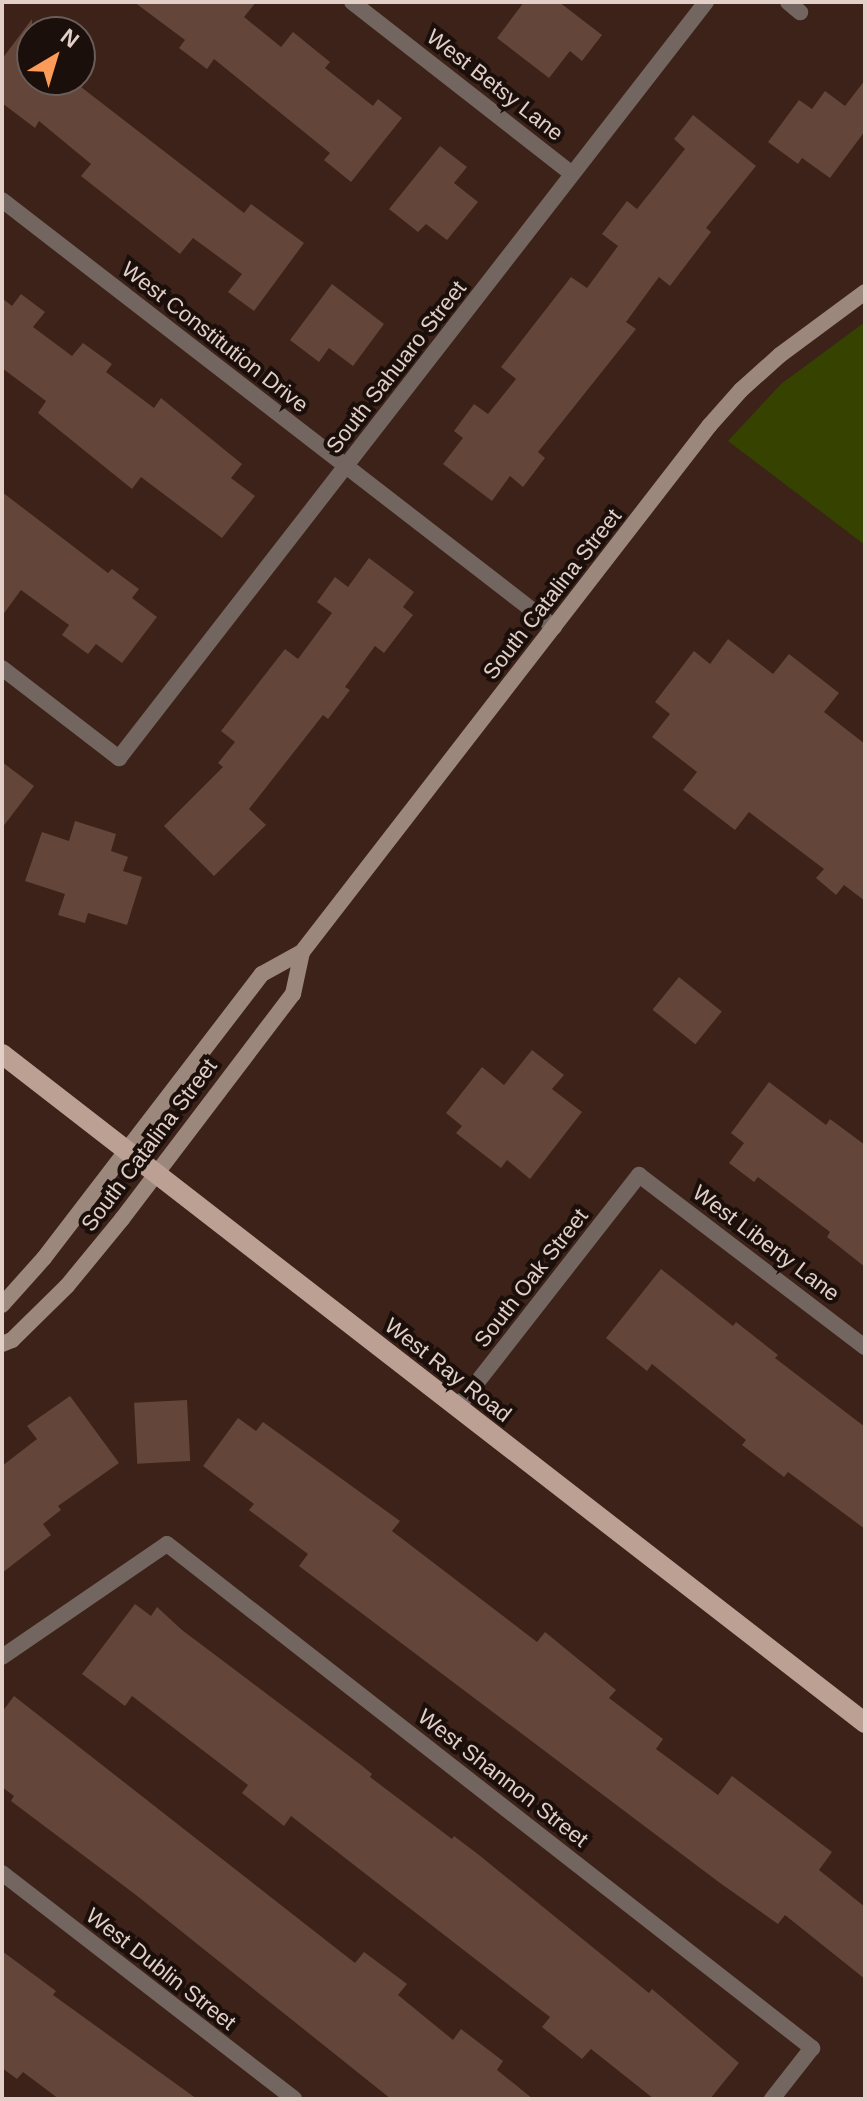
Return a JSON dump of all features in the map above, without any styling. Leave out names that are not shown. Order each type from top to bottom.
[{"type":"main road","name":"West Ray Road","points":[[2,1054],[865,1723]]},
{"type":"street","name":"West Betsy Lane","points":[[352,2],[572,174]]},
{"type":"street","name":"South Sahuaro Street","points":[[2,668],[119,758],[706,2]]},
{"type":"street","name":"West Constitution Drive","points":[[2,200],[554,627]]},
{"type":"street","name":"South Catalina Street","points":[[2,1305],[44,1258],[124,1149],[262,974],[302,952],[741,390],[780,355],[865,292]]},
{"type":"street","name":"South Catalina Street","points":[[2,1344],[12,1340],[67,1286],[293,994],[302,952]]},
{"type":"street","name":"South Oak Street","points":[[457,1408],[639,1175]]},
{"type":"street","name":"West Liberty Lane","points":[[639,1175],[865,1347]]},
{"type":"street","name":"West Shannon Street","points":[[2,1657],[167,1544],[812,2048],[772,2099]]},
{"type":"street","name":"West Dublin Street","points":[[2,1873],[294,2099]]},
{"type":"green space","points":[[865,322],[865,545],[728,441],[781,384]]},
{"type":"building","points":[[134,2],[256,2],[244,17],[281,47],[293,32],[330,62],[325,68],[373,106],[378,99],[402,118],[351,182],[324,160],[330,153],[214,59],[207,69],[179,48],[185,40]]},
{"type":"building","points":[[524,2],[559,2],[602,35],[582,61],[570,51],[549,78],[497,38]]},
{"type":"building","points":[[16,40],[16,96],[93,96],[244,213],[251,204],[304,243],[254,311],[228,292],[242,274],[193,238],[180,254],[81,176],[91,164],[39,121],[35,128],[2,103],[2,59]]},
{"type":"building","points":[[865,80],[865,131],[830,178],[802,158],[798,164],[768,142],[799,100],[812,109],[825,91],[845,106]]},
{"type":"building","points":[[693,115],[756,166],[706,228],[711,232],[670,286],[659,277],[626,322],[636,329],[538,452],[545,458],[523,487],[510,476],[492,501],[443,464],[463,438],[454,431],[474,404],[488,414],[516,379],[501,367],[571,277],[587,288],[618,246],[602,234],[627,201],[637,209],[685,149],[674,139]]},
{"type":"building","points":[[440,146],[467,167],[454,183],[478,202],[447,240],[426,224],[418,232],[389,209]]},
{"type":"building","points":[[332,284],[384,324],[353,366],[329,348],[319,362],[290,340]]},
{"type":"building","points":[[21,294],[45,312],[33,327],[72,356],[83,343],[112,364],[106,372],[154,408],[161,398],[242,464],[231,478],[255,496],[222,538],[141,477],[132,489],[38,413],[46,401],[2,368],[2,298],[12,306]]},
{"type":"building","points":[[2,492],[108,573],[112,569],[139,589],[132,598],[157,617],[122,663],[96,644],[88,654],[62,635],[69,625],[21,590],[2,616]]},
{"type":"building","points":[[369,558],[414,592],[403,607],[413,615],[384,653],[375,646],[345,687],[350,690],[328,719],[323,715],[249,809],[266,825],[214,876],[164,826],[223,767],[218,763],[235,742],[221,731],[285,649],[298,659],[332,613],[317,602],[335,577],[348,587]]},
{"type":"building","points":[[728,639],[773,674],[789,654],[839,693],[824,712],[865,744],[865,901],[844,885],[836,895],[816,878],[824,869],[749,812],[735,830],[683,790],[697,772],[652,737],[670,714],[655,702],[694,651],[710,664]]},
{"type":"building","points":[[2,762],[34,786],[2,828]]},
{"type":"building","points":[[75,821],[116,834],[111,851],[128,857],[123,871],[142,877],[127,925],[88,913],[85,923],[58,915],[65,894],[25,881],[42,832],[69,841]]},
{"type":"building","points":[[679,977],[722,1012],[695,1044],[653,1010]]},
{"type":"building","points":[[532,1050],[564,1075],[552,1089],[582,1112],[530,1179],[507,1160],[501,1168],[456,1133],[462,1126],[446,1113],[482,1067],[504,1085]]},
{"type":"building","points":[[769,1082],[826,1125],[830,1119],[865,1145],[865,1267],[827,1237],[830,1232],[758,1177],[754,1182],[729,1163],[744,1143],[731,1133]]},
{"type":"building","points":[[661,1269],[733,1326],[736,1322],[778,1355],[775,1358],[865,1427],[865,1529],[788,1472],[784,1477],[742,1445],[746,1440],[652,1364],[647,1371],[606,1338]]},
{"type":"building","points":[[70,1396],[119,1463],[58,1506],[61,1510],[43,1524],[51,1535],[2,1573],[2,1466],[37,1439],[27,1426]]},
{"type":"building","points":[[187,1400],[190,1461],[137,1464],[134,1403]]},
{"type":"building","points":[[238,1418],[256,1431],[263,1422],[400,1521],[392,1531],[537,1642],[545,1632],[616,1690],[609,1698],[663,1739],[656,1749],[718,1795],[732,1776],[832,1852],[819,1870],[865,1907],[865,1979],[785,1915],[778,1924],[720,1883],[299,1566],[308,1554],[249,1510],[254,1504],[203,1466]]},
{"type":"building","points":[[135,1604],[151,1616],[157,1607],[182,1630],[361,1765],[372,1774],[370,1777],[452,1839],[454,1836],[479,1855],[649,1993],[652,1989],[739,2063],[710,2099],[654,2099],[591,2049],[582,2059],[542,2027],[550,2017],[291,1816],[284,1826],[242,1793],[248,1785],[132,1696],[125,1706],[82,1674]]},
{"type":"building","points":[[14,1696],[355,1963],[364,1952],[407,1984],[398,1995],[453,2040],[461,2029],[503,2061],[497,2070],[533,2099],[391,2099],[136,1895],[11,1801],[14,1796],[2,1787],[2,1712]]},
{"type":"building","points":[[2,1951],[56,1991],[53,1995],[197,2099],[59,2099],[23,2072],[17,2079],[2,2068]]}]
